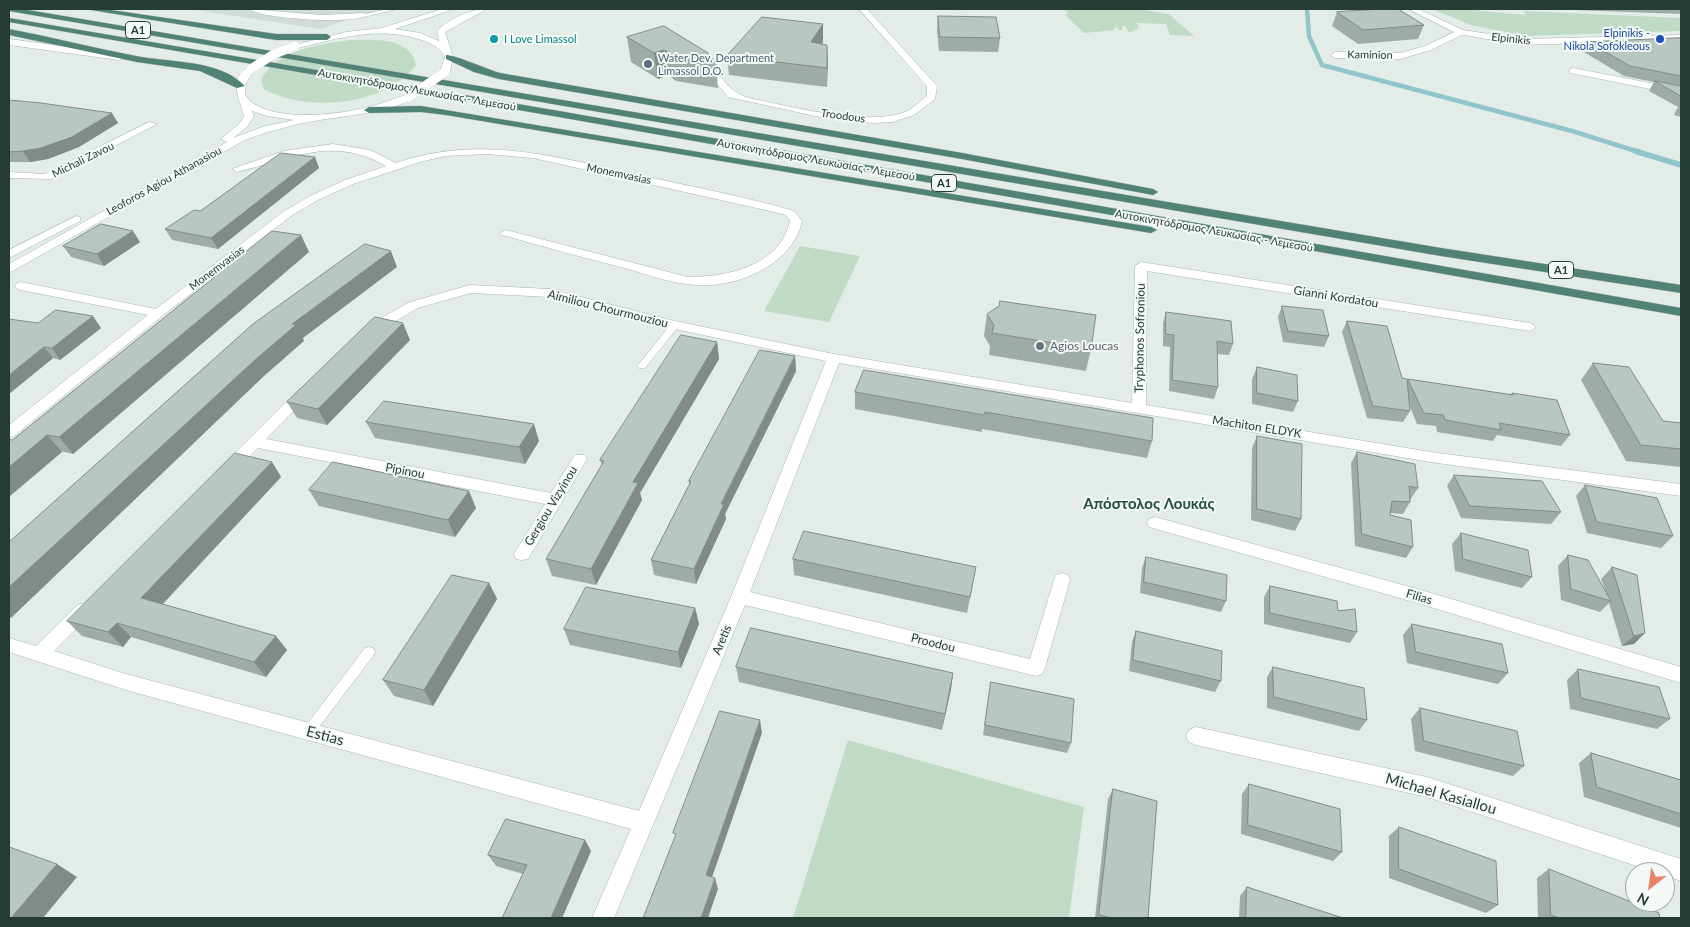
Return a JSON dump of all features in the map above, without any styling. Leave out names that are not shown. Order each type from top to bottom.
[{"type":"highway","name":"Αυτοκινητόδρομος Λευκωσίας - Λεμεσού","points":[[9,9],[1441,252],[1681,289]]},
{"type":"highway","points":[[89,9],[276,37],[327,37]]},
{"type":"highway","name":"Αυτοκινητόδρομος Λευκωσίας - Λεμεσού","points":[[9,20],[558,114],[1681,312]]},
{"type":"highway","points":[[9,32],[53,39],[138,59],[190,65],[224,75],[240,86]]},
{"type":"highway","points":[[447,54],[477,70],[499,76],[962,156],[1176,197],[1441,252]]},
{"type":"highway","points":[[369,110],[413,109],[446,112],[962,200],[1179,234],[1447,272]]},
{"type":"street","points":[[253,9],[289,15],[318,17],[364,15]]},
{"type":"street","points":[[240,86],[243,78],[251,69],[274,54],[295,46],[327,37],[387,29],[450,9]]},
{"type":"street","points":[[245,102],[261,110],[285,116],[329,115],[369,110],[409,97],[436,81],[445,72],[447,54],[441,31],[454,22],[483,9]]},
{"type":"street","name":"Troodous","points":[[698,64],[714,73],[731,95],[747,100],[860,120],[890,120],[906,116],[932,97],[932,86],[863,9]]},
{"type":"street","name":"Elpinikis","points":[[1412,9],[1462,32],[1522,42],[1681,38]]},
{"type":"street","points":[[365,32],[415,35],[428,39],[447,54]]},
{"type":"street","name":"Kaminion","points":[[1334,55],[1400,56],[1428,48],[1462,32]]},
{"type":"street","points":[[9,42],[138,59]]},
{"type":"street","points":[[1573,71],[1681,92]]},
{"type":"street","name":"Leoforos Agiou Athanasiou","points":[[9,255],[215,147],[233,135],[244,126],[249,116],[245,102],[240,94],[240,86]]},
{"type":"street","name":"Leoforos Agiou Athanasiou","points":[[9,269],[241,138],[265,130],[329,115]]},
{"type":"street","name":"Michali Zavou","points":[[9,175],[47,177],[152,124]]},
{"type":"street","points":[[237,169],[306,149],[342,147],[368,152],[394,166]]},
{"type":"street","name":"Monemvasias","points":[[9,432],[158,313],[287,214],[314,198],[394,166],[444,153],[487,151],[533,155],[773,208],[790,213],[796,221],[794,233],[762,267],[718,281],[688,281],[506,233]]},
{"type":"street","name":"Gianni Kordatou","points":[[1141,266],[1530,328]]},
{"type":"street","name":"Tryphonos Sofroniou","points":[[1139,409],[1141,266]]},
{"type":"street","points":[[21,286],[158,313]]},
{"type":"street","name":"Aimiliou Chourmouziou","points":[[357,341],[372,329],[414,305],[470,289],[512,289],[550,293],[674,325],[834,358]]},
{"type":"street","name":"Machiton ELDYK","points":[[834,358],[1436,458],[1681,490]]},
{"type":"street","name":"Aretis","points":[[602,918],[740,596],[834,358]]},
{"type":"street","points":[[220,476],[315,380]]},
{"type":"street","name":"Pipinou","points":[[254,442],[556,500]]},
{"type":"street","name":"Gergiou Vizyinou","points":[[522,554],[580,458]]},
{"type":"street","name":"Filias","points":[[1155,523],[1414,595],[1681,675]]},
{"type":"street","name":"Proodou","points":[[740,596],[1036,668],[1062,580]]},
{"type":"street","points":[[40,653],[95,599]]},
{"type":"street","name":"Estias","points":[[9,645],[40,653],[126,682],[643,822]]},
{"type":"street","name":"Michael Kasiallou","points":[[1196,736],[1427,787],[1681,870]]},
{"type":"lane","points":[[364,15],[394,9]]},
{"type":"lane","points":[[642,366],[674,325]]},
{"type":"lane","points":[[309,731],[369,652]]},
{"type":"shaded area","points":[[189,9],[380,9],[320,29]]},
{"type":"green space","points":[[1064,9],[1139,9],[1169,14],[1194,36],[1170,35],[1166,24],[1137,23],[1139,28],[1129,33],[1125,26],[1122,26],[1123,30],[1119,30],[1115,26],[1115,30],[1084,33],[1065,15],[1068,13]]},
{"type":"green space","points":[[1432,9],[1462,9],[1526,15],[1523,11],[1681,18],[1681,31],[1525,36],[1471,25]]},
{"type":"green space","points":[[350,40],[379,40],[399,44],[412,56],[416,65],[402,79],[385,89],[366,97],[344,101],[323,103],[302,101],[282,97],[264,89],[261,80],[268,70],[288,55],[300,50]]},
{"type":"green space","points":[[800,246],[860,256],[829,322],[764,311]]},
{"type":"green space","points":[[848,740],[1084,807],[1069,918],[793,918]]},
{"type":"building","points":[[1398,9],[1424,25],[1363,30],[1337,12]]},
{"type":"building","points":[[938,16],[996,17],[1000,38],[940,37]]},
{"type":"building","points":[[762,17],[823,24],[811,42],[827,45],[827,68],[727,56]]},
{"type":"building","points":[[664,26],[708,53],[716,63],[673,55],[664,50],[654,53],[627,37]]},
{"type":"building","points":[[1681,38],[1681,76],[1630,66],[1588,42]]},
{"type":"building","points":[[1655,81],[1681,86],[1681,96]]},
{"type":"building","points":[[9,100],[112,113],[72,137],[41,148],[9,152]]},
{"type":"building","points":[[281,153],[315,157],[211,238],[165,229],[194,210],[200,211]]},
{"type":"building","points":[[101,224],[133,231],[97,254],[63,246]]},
{"type":"building","points":[[272,231],[301,235],[59,437],[47,435],[9,467],[9,439],[12,440]]},
{"type":"building","points":[[365,244],[391,251],[292,324],[296,325],[255,360],[9,587],[9,542],[253,324]]},
{"type":"building","points":[[1000,301],[1096,315],[1091,349],[992,333],[994,325],[987,314],[999,306]]},
{"type":"building","points":[[1282,306],[1323,310],[1329,336],[1288,331]]},
{"type":"building","points":[[56,310],[93,316],[52,348],[44,347],[9,375],[9,319],[38,323]]},
{"type":"building","points":[[1166,312],[1231,321],[1233,344],[1217,341],[1218,387],[1172,380],[1174,335],[1166,334]]},
{"type":"building","points":[[375,317],[403,323],[318,409],[287,402]]},
{"type":"building","points":[[1347,321],[1387,326],[1402,378],[1407,379],[1410,411],[1373,406]]},
{"type":"building","points":[[681,335],[717,342],[633,482],[638,483],[591,569],[546,559],[604,461],[600,460]]},
{"type":"building","points":[[760,350],[795,356],[721,504],[724,504],[694,569],[651,560],[691,481],[689,481]]},
{"type":"building","points":[[1593,363],[1629,367],[1663,421],[1681,423],[1681,449],[1641,445]]},
{"type":"building","points":[[1257,367],[1297,375],[1298,401],[1257,393]]},
{"type":"building","points":[[864,370],[1153,418],[1152,441],[985,412],[984,415],[855,392]]},
{"type":"building","points":[[1408,379],[1557,400],[1570,435],[1499,423],[1501,430],[1445,420],[1443,415],[1424,413]]},
{"type":"building","points":[[384,401],[534,424],[519,447],[366,422]]},
{"type":"building","points":[[1257,436],[1302,444],[1301,519],[1257,509]]},
{"type":"building","points":[[1357,452],[1415,464],[1418,488],[1409,486],[1410,502],[1392,501],[1390,515],[1411,520],[1413,547],[1362,534]]},
{"type":"building","points":[[235,453],[272,462],[141,598],[276,636],[254,662],[117,623],[108,632],[67,621]]},
{"type":"building","points":[[333,462],[469,491],[448,520],[309,490]]},
{"type":"building","points":[[1454,475],[1542,481],[1561,512],[1470,506]]},
{"type":"building","points":[[1585,485],[1657,498],[1673,536],[1597,522]]},
{"type":"building","points":[[804,531],[976,567],[970,597],[793,559]]},
{"type":"building","points":[[1461,533],[1528,550],[1532,577],[1463,559]]},
{"type":"building","points":[[1568,555],[1588,560],[1611,601],[1571,589]]},
{"type":"building","points":[[1146,557],[1227,575],[1226,601],[1144,582]]},
{"type":"building","points":[[1612,567],[1637,575],[1645,633],[1634,636]]},
{"type":"building","points":[[452,575],[489,583],[424,690],[383,680]]},
{"type":"building","points":[[1270,586],[1337,601],[1338,611],[1355,609],[1357,632],[1270,613]]},
{"type":"building","points":[[586,587],[695,608],[678,652],[564,629]]},
{"type":"building","points":[[1412,624],[1502,644],[1508,673],[1416,652]]},
{"type":"building","points":[[751,628],[953,673],[945,714],[736,667]]},
{"type":"building","points":[[1136,631],[1222,651],[1221,681],[1133,660]]},
{"type":"building","points":[[1273,667],[1364,688],[1367,720],[1274,697]]},
{"type":"building","points":[[1578,669],[1659,687],[1670,719],[1581,698]]},
{"type":"building","points":[[991,682],[1074,699],[1071,743],[985,725]]},
{"type":"building","points":[[1420,708],[1517,731],[1524,766],[1424,741]]},
{"type":"building","points":[[720,711],[760,720],[706,875],[715,878],[701,918],[643,918],[676,834],[673,833]]},
{"type":"building","points":[[1591,753],[1681,780],[1681,814],[1597,787]]},
{"type":"building","points":[[1249,784],[1340,809],[1342,852],[1248,825]]},
{"type":"building","points":[[1113,789],[1157,801],[1148,918],[1111,918],[1099,915]]},
{"type":"building","points":[[506,819],[585,840],[551,918],[502,918],[527,865],[488,855]]},
{"type":"building","points":[[1399,827],[1496,861],[1498,905],[1399,869]]},
{"type":"building","points":[[9,847],[57,864],[11,918],[9,918]]},
{"type":"building","points":[[1549,869],[1625,899],[1625,912],[1656,912],[1659,913],[1660,918],[1559,918],[1551,915]]},
{"type":"building","points":[[1247,887],[1343,918],[1246,918]]},
{"type":"waterway","points":[[1307,9],[1309,36],[1322,65],[1572,131],[1639,152]]},
{"type":"waterway","points":[[1635,151],[1681,165]]},
{"type":"place","name":"I Love Limassol","points":[[494,39]]},
{"type":"place","name":"Elpinikis - Nikola Sofokleous","points":[[1660,39]]},
{"type":"place","name":"Water Dev. Department Limassol D.O.","points":[[648,64]]},
{"type":"place","name":"Agios Loucas","points":[[1040,346]]},
{"type":"district","name":"Απόστολος Λουκάς","points":[[1149,504]]}]
